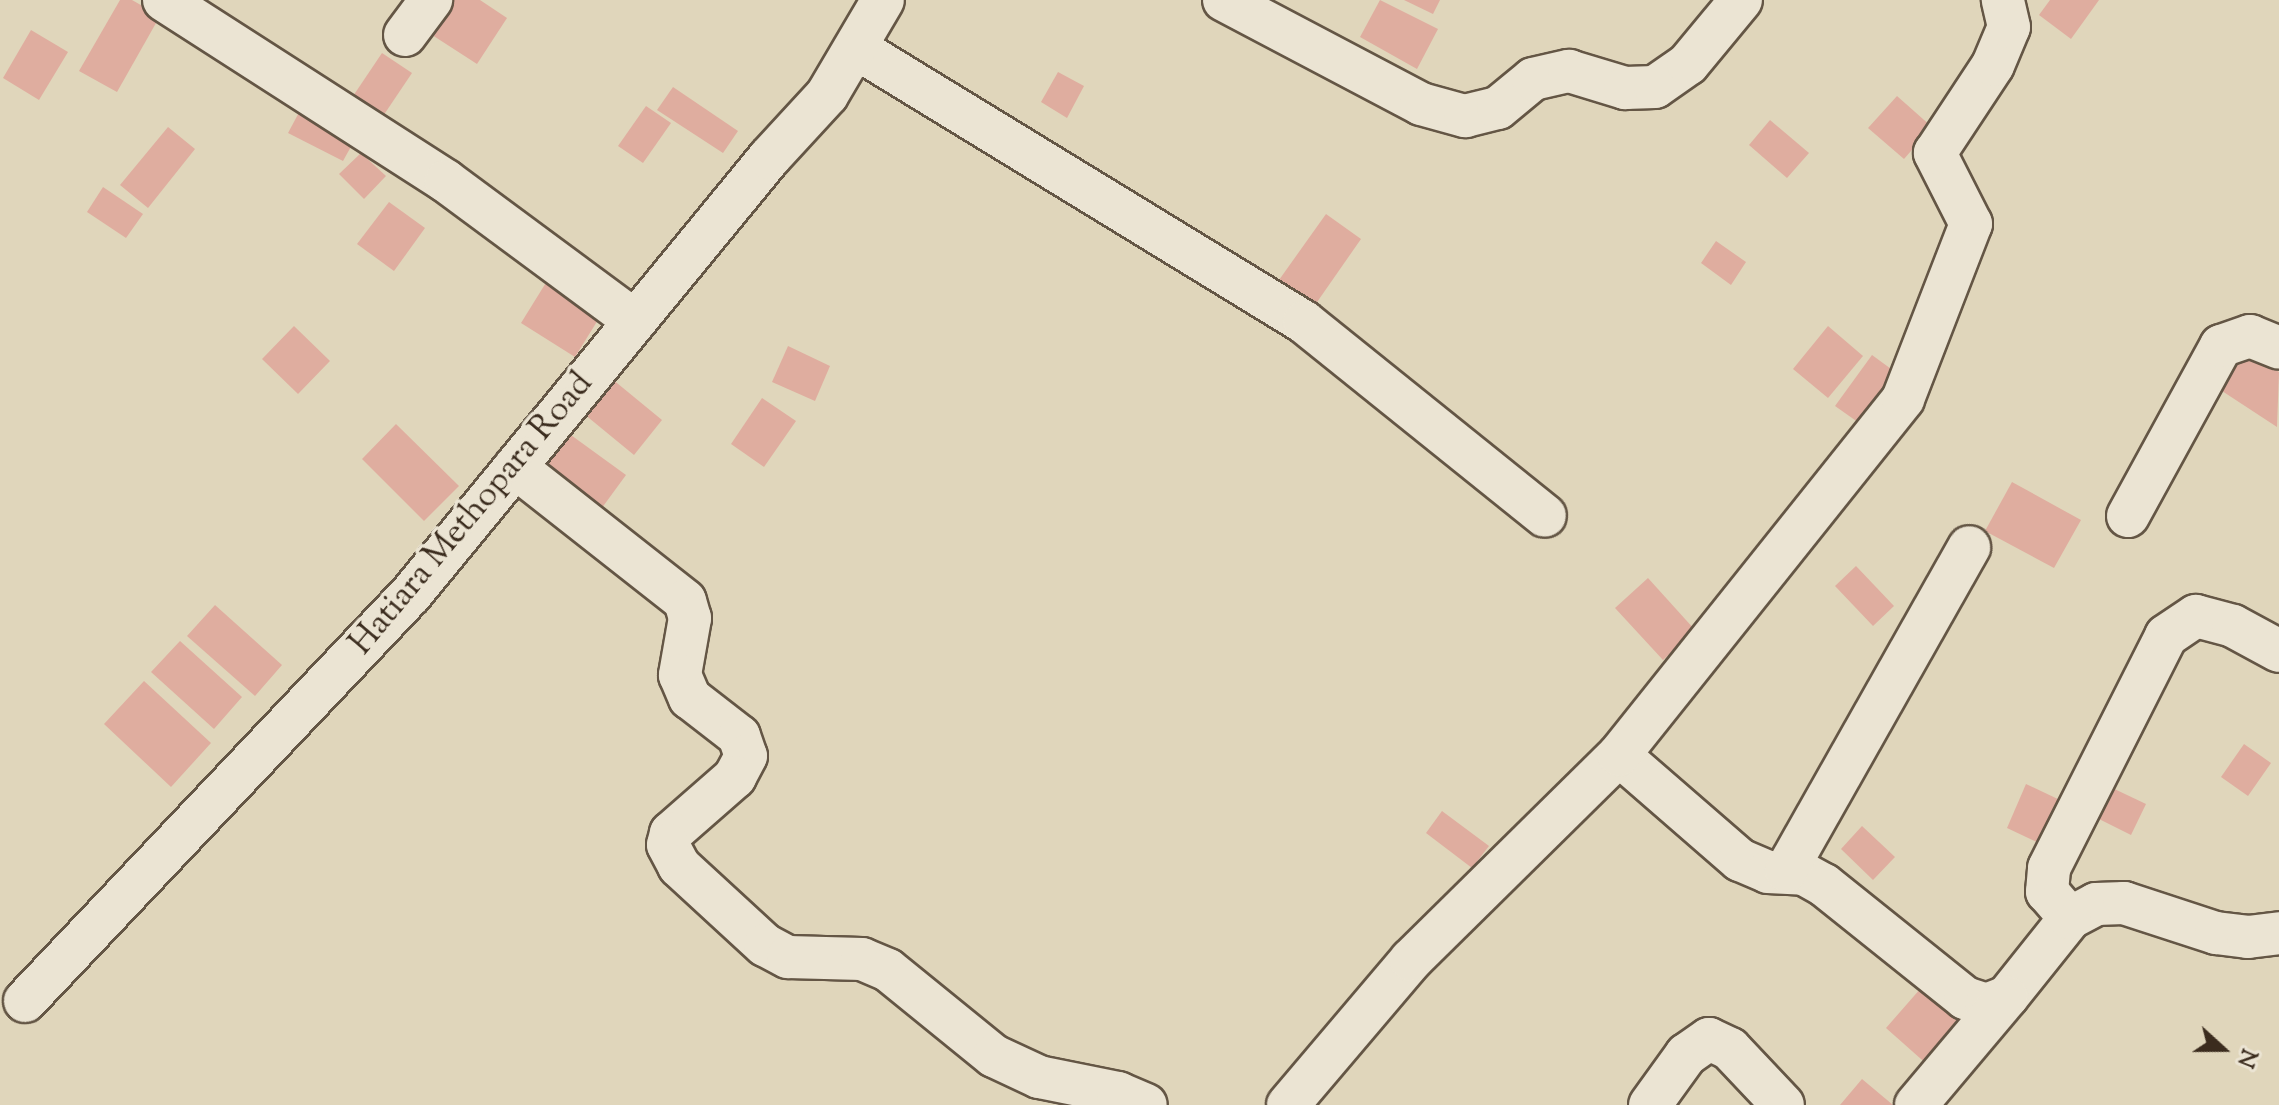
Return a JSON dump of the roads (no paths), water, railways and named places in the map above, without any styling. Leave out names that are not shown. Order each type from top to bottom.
[{"type":"street","points":[[164,0],[446,181],[635,321]]},
{"type":"street","points":[[405,35],[431,0]]},
{"type":"street","name":"Hatiara Methopara Road","points":[[25,1001],[411,594],[635,321],[827,95],[883,0]]},
{"type":"street","points":[[1224,0],[1421,104],[1465,116],[1498,108],[1533,79],[1569,71],[1625,88],[1655,87],[1688,64],[1741,0]]},
{"type":"street","points":[[1288,1105],[1411,960],[1619,755],[1903,399],[1971,224],[1935,153],[1993,65],[2009,27],[2003,0]]},
{"type":"street","points":[[856,48],[1304,322],[1545,516]]},
{"type":"street","points":[[2128,516],[2221,346],[2250,336],[2279,348]]},
{"type":"street","points":[[515,467],[685,601],[690,618],[680,675],[690,698],[739,736],[746,756],[735,777],[671,833],[668,845],[679,866],[765,945],[788,957],[862,959],[888,970],[994,1056],[1039,1077],[1118,1093],[1146,1105]]},
{"type":"street","points":[[1786,871],[1969,547]]},
{"type":"street","points":[[2070,918],[2047,892],[2049,868],[2166,636],[2196,616],[2233,626],[2279,651]]},
{"type":"street","points":[[1619,755],[1740,860],[1768,872],[1786,871],[1824,885],[1965,998],[1986,1005],[2007,997]]},
{"type":"street","points":[[1916,1105],[2070,918],[2096,904],[2124,903],[2216,933],[2248,937],[2279,933]]},
{"type":"street","points":[[1650,1105],[1686,1055],[1709,1039],[1730,1049],[1783,1105]]}]
